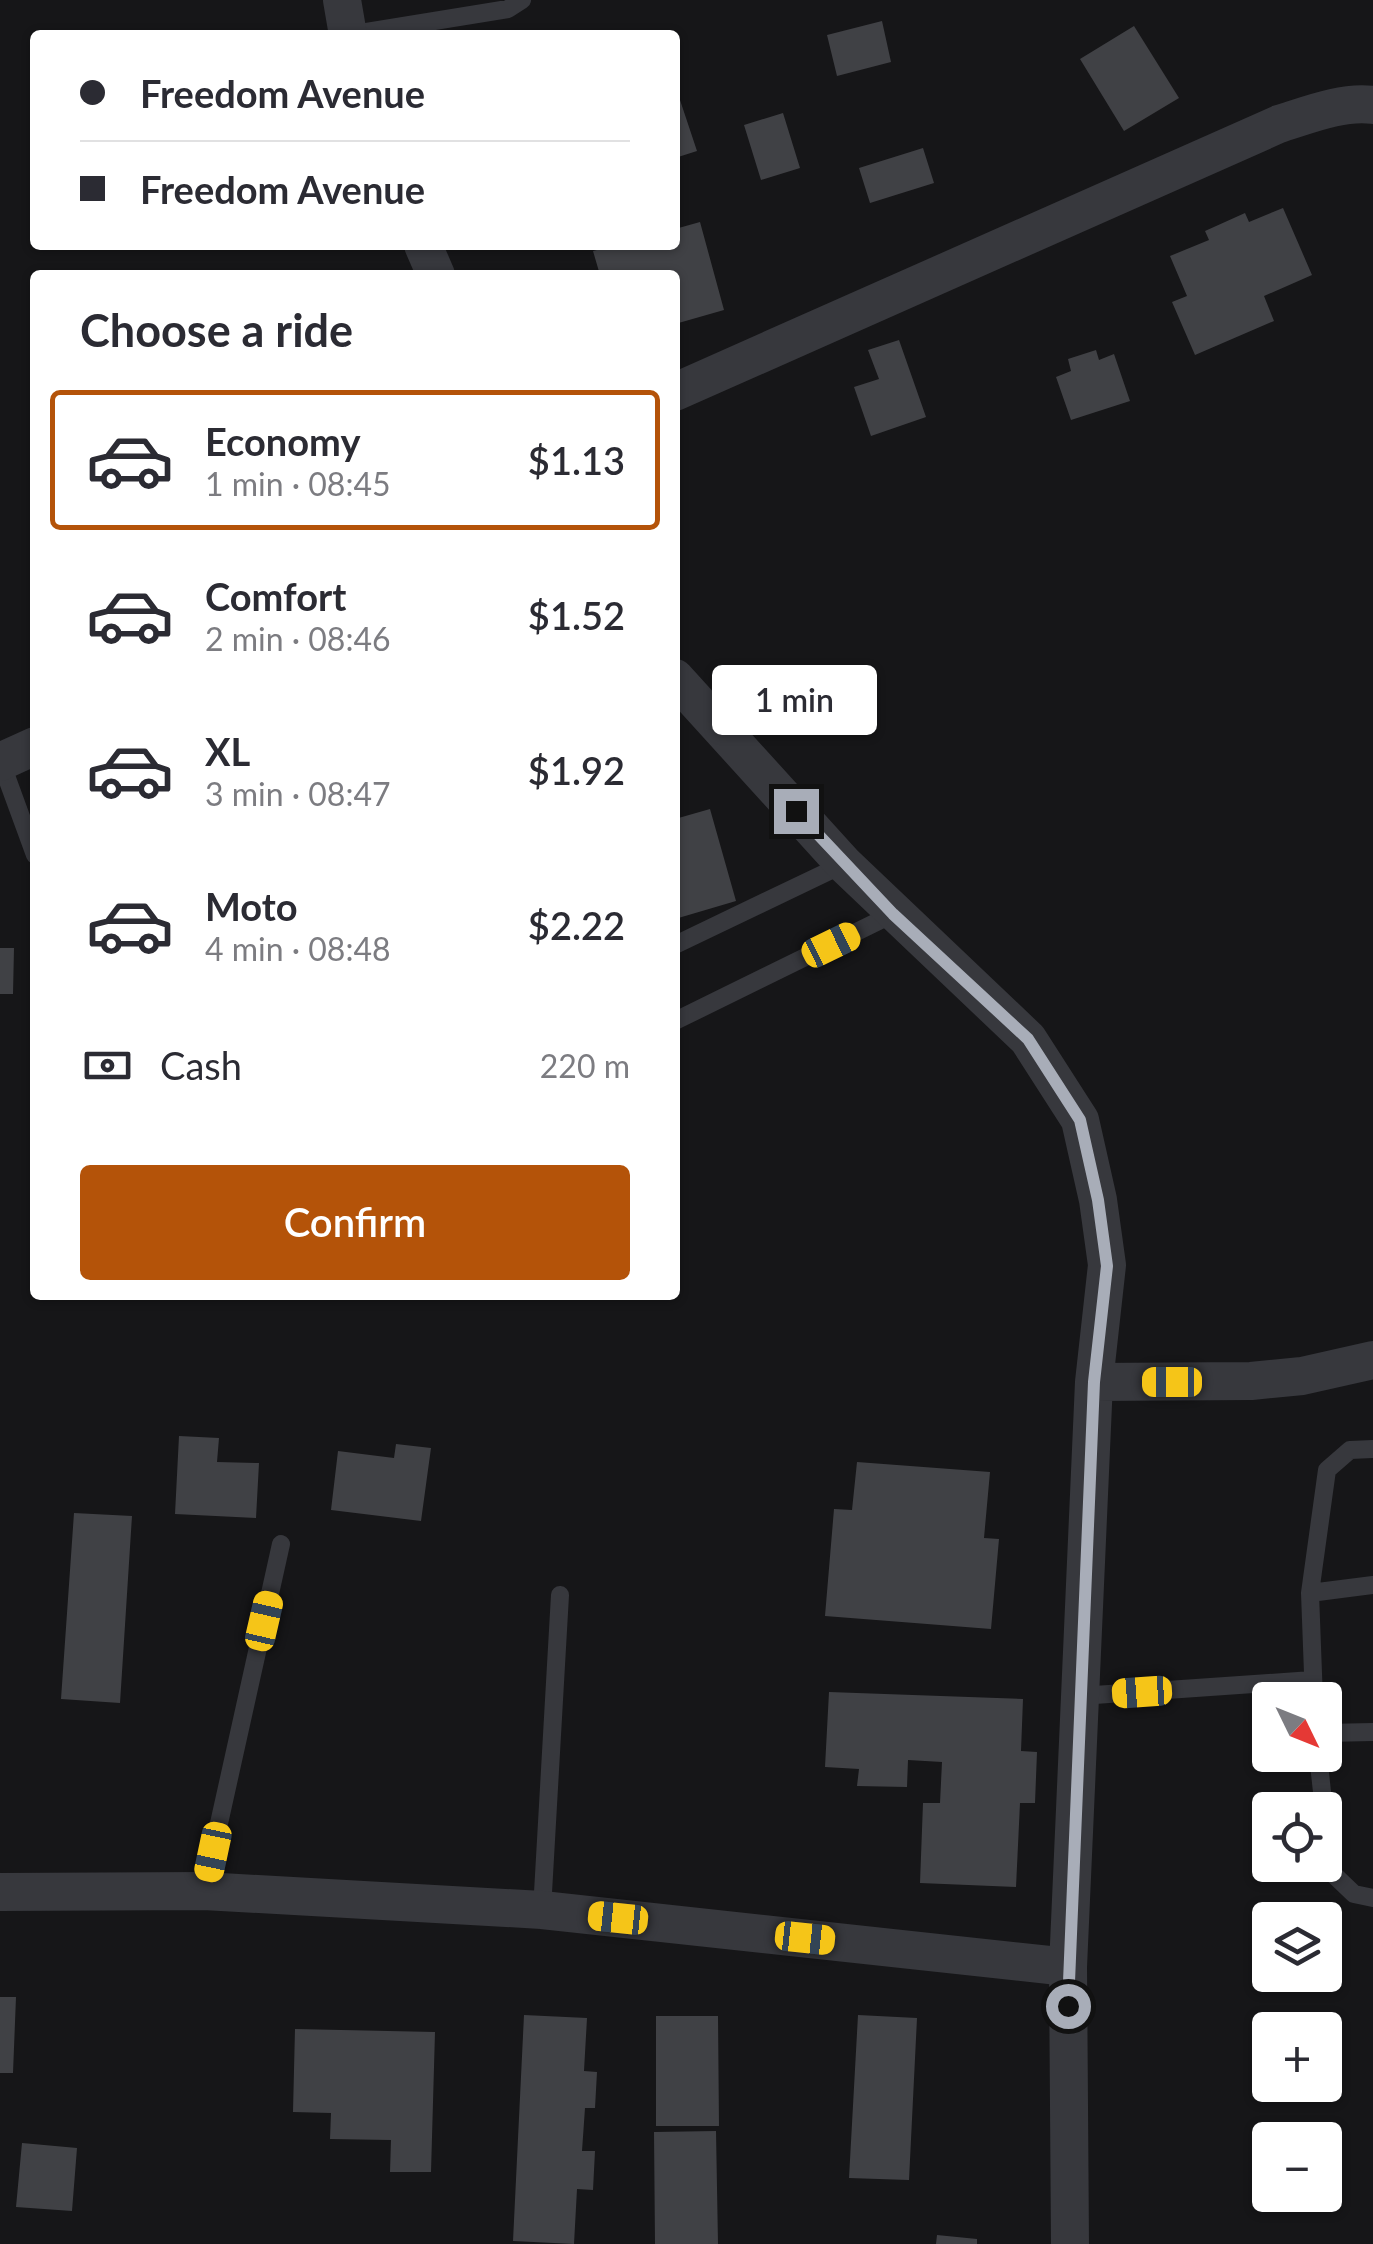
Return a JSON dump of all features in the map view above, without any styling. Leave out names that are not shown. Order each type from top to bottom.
[{"type":"street","points":[[342,0],[347,30]]},
{"type":"street","points":[[680,390],[1279,124],[1324,110],[1373,106]]},
{"type":"street","points":[[680,684],[844,864],[1028,1039],[1080,1120],[1098,1200],[1107,1266],[1094,1382],[1068,1967],[1070,2244]]},
{"type":"street","points":[[0,762],[30,748]]},
{"type":"street","points":[[1094,1382],[1250,1381],[1302,1376],[1373,1360]]},
{"type":"street","points":[[0,1892],[204,1891],[542,1910],[1068,1967]]},
{"type":"lane","points":[[378,30],[508,8],[522,0]]},
{"type":"lane","points":[[0,762],[30,842]]},
{"type":"lane","points":[[680,943],[844,864]]},
{"type":"lane","points":[[680,1019],[893,914]]},
{"type":"lane","points":[[1080,1696],[1312,1680],[1310,1593],[1326,1470],[1350,1450],[1373,1450]]},
{"type":"lane","points":[[204,1891],[281,1544]]},
{"type":"lane","points":[[1310,1593],[1373,1586]]},
{"type":"lane","points":[[542,1910],[560,1596]]},
{"type":"lane","points":[[1342,1733],[1373,1732]]},
{"type":"lane","points":[[1341,1882],[1354,1894],[1373,1898]]},
{"type":"building","points":[[882,21],[891,62],[837,76],[827,35]]},
{"type":"building","points":[[1134,26],[1179,98],[1124,131],[1080,59]]},
{"type":"building","points":[[680,100],[697,151],[680,156]]},
{"type":"building","points":[[783,113],[800,168],[761,180],[744,125]]},
{"type":"building","points":[[923,148],[934,183],[870,203],[859,168]]},
{"type":"building","points":[[1283,208],[1312,275],[1264,296],[1274,321],[1195,355],[1172,302],[1187,296],[1170,256],[1209,240],[1205,231],[1245,213],[1249,222]]},
{"type":"building","points":[[700,222],[724,310],[680,323],[680,270],[599,270],[593,251],[680,250],[680,228]]},
{"type":"building","points":[[899,340],[926,417],[871,436],[854,387],[879,379],[868,350]]},
{"type":"building","points":[[1096,350],[1099,360],[1114,354],[1130,401],[1071,420],[1056,377],[1071,371],[1068,359]]},
{"type":"building","points":[[710,809],[736,901],[680,918],[680,818]]},
{"type":"building","points":[[0,948],[14,948],[13,994],[0,994]]},
{"type":"building","points":[[179,1436],[219,1438],[217,1462],[259,1463],[256,1518],[175,1514]]},
{"type":"building","points":[[396,1444],[431,1448],[421,1521],[331,1510],[338,1451],[394,1458]]},
{"type":"building","points":[[857,1462],[990,1472],[984,1538],[999,1539],[991,1629],[825,1616],[834,1509],[852,1510]]},
{"type":"building","points":[[74,1513],[132,1516],[120,1703],[61,1699]]},
{"type":"building","points":[[829,1692],[1023,1699],[1021,1751],[1037,1752],[1035,1803],[1020,1803],[1016,1887],[920,1883],[923,1803],[940,1803],[942,1762],[908,1760],[907,1787],[857,1786],[859,1769],[825,1767]]},
{"type":"building","points":[[0,1997],[16,1997],[13,2073],[0,2073]]},
{"type":"building","points":[[524,2015],[587,2018],[584,2071],[597,2072],[595,2108],[585,2108],[582,2151],[595,2151],[593,2190],[577,2189],[574,2244],[513,2241]]},
{"type":"building","points":[[858,2015],[917,2018],[909,2180],[849,2178]]},
{"type":"building","points":[[656,2016],[718,2016],[719,2126],[656,2126]]},
{"type":"building","points":[[295,2029],[435,2032],[431,2172],[390,2172],[391,2140],[330,2139],[331,2113],[293,2112]]},
{"type":"building","points":[[716,2131],[718,2244],[655,2244],[654,2132]]},
{"type":"building","points":[[22,2143],[77,2148],[72,2211],[16,2207]]},
{"type":"building","points":[[937,2235],[977,2239],[977,2244],[936,2244]]},
{"type":"route","points":[[796,811],[893,914],[1028,1039],[1080,1120],[1098,1200],[1107,1266],[1094,1382],[1068,2006]]}]
